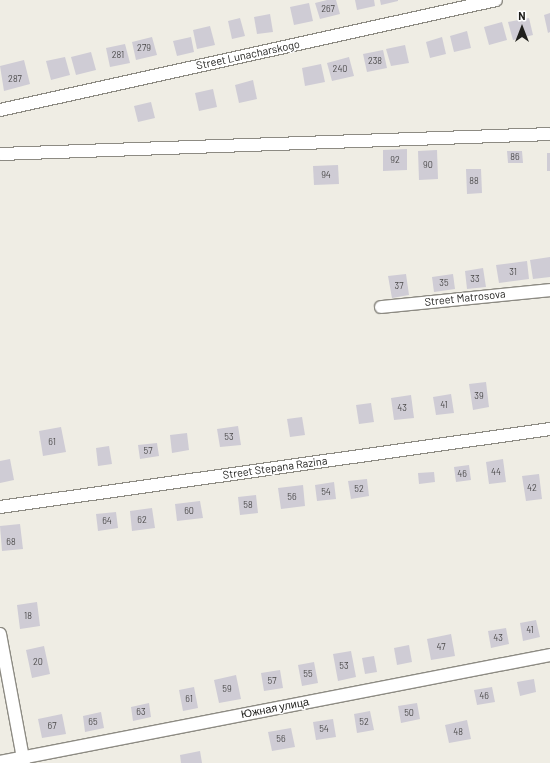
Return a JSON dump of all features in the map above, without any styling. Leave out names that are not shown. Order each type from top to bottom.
[{"type":"street","name":"Street Lunacharskogo","points":[[0,110],[496,0]]},
{"type":"street","points":[[0,154],[550,134]]},
{"type":"street","name":"Street Matrosova","points":[[381,307],[550,290]]},
{"type":"street","name":"Street Stepana Razina","points":[[0,507],[550,430]]},
{"type":"street","points":[[0,634],[24,760]]},
{"type":"street","name":"Южная улица","points":[[0,762],[24,760],[550,655]]},
{"type":"building","points":[[327,0],[336,0],[340,14],[320,19],[315,3]]},
{"type":"building","points":[[355,0],[374,0],[375,6],[357,10]]},
{"type":"building","points":[[380,0],[398,0],[398,1],[381,5]]},
{"type":"building","points":[[309,3],[313,21],[294,25],[290,7]]},
{"type":"building","points":[[550,13],[550,32],[548,33],[544,15]]},
{"type":"building","points":[[270,14],[273,32],[257,34],[254,17]]},
{"type":"building","points":[[240,18],[245,36],[232,39],[228,21]]},
{"type":"building","points":[[529,18],[533,35],[513,40],[508,22]]},
{"type":"building","points":[[502,22],[507,40],[489,45],[484,27]]},
{"type":"building","points":[[210,26],[215,45],[197,49],[193,30]]},
{"type":"building","points":[[467,31],[471,48],[454,52],[450,36]]},
{"type":"building","points":[[152,37],[157,55],[136,60],[132,42]]},
{"type":"building","points":[[191,37],[194,52],[177,56],[173,41]]},
{"type":"building","points":[[442,37],[446,54],[430,58],[426,42]]},
{"type":"building","points":[[125,44],[130,63],[110,67],[106,48]]},
{"type":"building","points":[[405,45],[409,63],[391,66],[386,49]]},
{"type":"building","points":[[383,50],[387,68],[367,72],[363,54]]},
{"type":"building","points":[[91,52],[96,70],[76,75],[71,57]]},
{"type":"building","points":[[65,57],[70,75],[51,80],[46,61]]},
{"type":"building","points":[[349,57],[354,76],[332,81],[327,63]]},
{"type":"building","points":[[24,60],[30,84],[4,91],[0,66]]},
{"type":"building","points":[[321,64],[325,82],[305,86],[302,68]]},
{"type":"building","points":[[253,80],[257,99],[239,103],[235,85]]},
{"type":"building","points":[[213,89],[217,107],[199,111],[195,93]]},
{"type":"building","points":[[151,102],[155,118],[138,122],[134,106]]},
{"type":"building","points":[[407,149],[407,170],[383,171],[383,150]]},
{"type":"building","points":[[437,150],[438,179],[419,180],[418,151]]},
{"type":"building","points":[[507,151],[522,151],[523,163],[508,163]]},
{"type":"building","points":[[547,153],[550,153],[550,171],[547,171]]},
{"type":"building","points":[[338,165],[339,184],[314,185],[313,166]]},
{"type":"building","points":[[466,169],[481,169],[482,193],[467,194]]},
{"type":"building","points":[[550,257],[550,277],[533,279],[530,260]]},
{"type":"building","points":[[527,261],[529,279],[499,283],[496,265]]},
{"type":"building","points":[[483,268],[486,287],[467,289],[465,271]]},
{"type":"building","points":[[406,274],[409,295],[392,298],[388,276]]},
{"type":"building","points":[[453,274],[455,289],[434,292],[432,277]]},
{"type":"building","points":[[486,382],[489,407],[473,410],[469,384]]},
{"type":"building","points":[[451,394],[454,413],[436,415],[433,397]]},
{"type":"building","points":[[411,395],[414,418],[394,420],[391,398]]},
{"type":"building","points":[[371,403],[374,422],[359,424],[356,405]]},
{"type":"building","points":[[302,417],[305,435],[290,437],[287,419]]},
{"type":"building","points":[[238,426],[241,445],[220,447],[217,429]]},
{"type":"building","points":[[61,427],[66,452],[43,456],[39,431]]},
{"type":"building","points":[[187,433],[189,450],[172,453],[170,435]]},
{"type":"building","points":[[157,443],[159,456],[140,459],[138,445]]},
{"type":"building","points":[[109,446],[112,464],[98,466],[96,448]]},
{"type":"building","points":[[10,459],[14,480],[0,483],[0,461]]},
{"type":"building","points":[[503,459],[506,482],[489,484],[486,462]]},
{"type":"building","points":[[469,465],[471,480],[456,482],[454,467]]},
{"type":"building","points":[[434,472],[435,482],[419,484],[418,473]]},
{"type":"building","points":[[539,474],[542,499],[526,501],[522,476]]},
{"type":"building","points":[[367,479],[369,496],[351,499],[348,481]]},
{"type":"building","points":[[334,482],[336,499],[317,501],[315,485]]},
{"type":"building","points":[[303,485],[305,506],[281,509],[278,488]]},
{"type":"building","points":[[256,495],[258,513],[240,515],[238,497]]},
{"type":"building","points":[[200,501],[203,518],[177,521],[175,504]]},
{"type":"building","points":[[152,508],[155,528],[132,531],[130,511]]},
{"type":"building","points":[[116,512],[118,528],[98,531],[96,514]]},
{"type":"building","points":[[20,524],[23,549],[2,551],[0,526]]},
{"type":"building","points":[[37,602],[40,626],[20,629],[17,605]]},
{"type":"building","points":[[536,620],[540,637],[523,641],[520,623]]},
{"type":"building","points":[[506,628],[509,644],[491,648],[488,631]]},
{"type":"building","points":[[451,634],[455,656],[431,660],[427,639]]},
{"type":"building","points":[[409,645],[412,662],[397,665],[394,648]]},
{"type":"building","points":[[44,646],[50,674],[32,678],[26,650]]},
{"type":"building","points":[[351,651],[356,677],[338,681],[333,654]]},
{"type":"building","points":[[374,656],[377,672],[365,674],[362,658]]},
{"type":"building","points":[[314,662],[318,683],[302,686],[298,665]]},
{"type":"building","points":[[280,670],[283,688],[264,691],[261,673]]},
{"type":"building","points":[[236,675],[241,699],[219,703],[214,680]]},
{"type":"building","points":[[534,679],[536,692],[520,696],[517,682]]},
{"type":"building","points":[[194,687],[198,708],[183,711],[179,690]]},
{"type":"building","points":[[492,687],[495,702],[477,705],[474,690]]},
{"type":"building","points":[[149,703],[151,717],[133,721],[131,707]]},
{"type":"building","points":[[417,703],[420,719],[401,723],[398,706]]},
{"type":"building","points":[[370,711],[374,730],[357,733],[354,714]]},
{"type":"building","points":[[101,712],[104,728],[85,732],[83,716]]},
{"type":"building","points":[[62,714],[66,734],[42,738],[38,719]]},
{"type":"building","points":[[333,719],[336,737],[316,740],[313,722]]},
{"type":"building","points":[[467,720],[471,739],[449,743],[445,725]]},
{"type":"building","points":[[291,728],[295,747],[272,751],[268,732]]},
{"type":"building","points":[[200,751],[202,763],[181,763],[180,755]]}]
